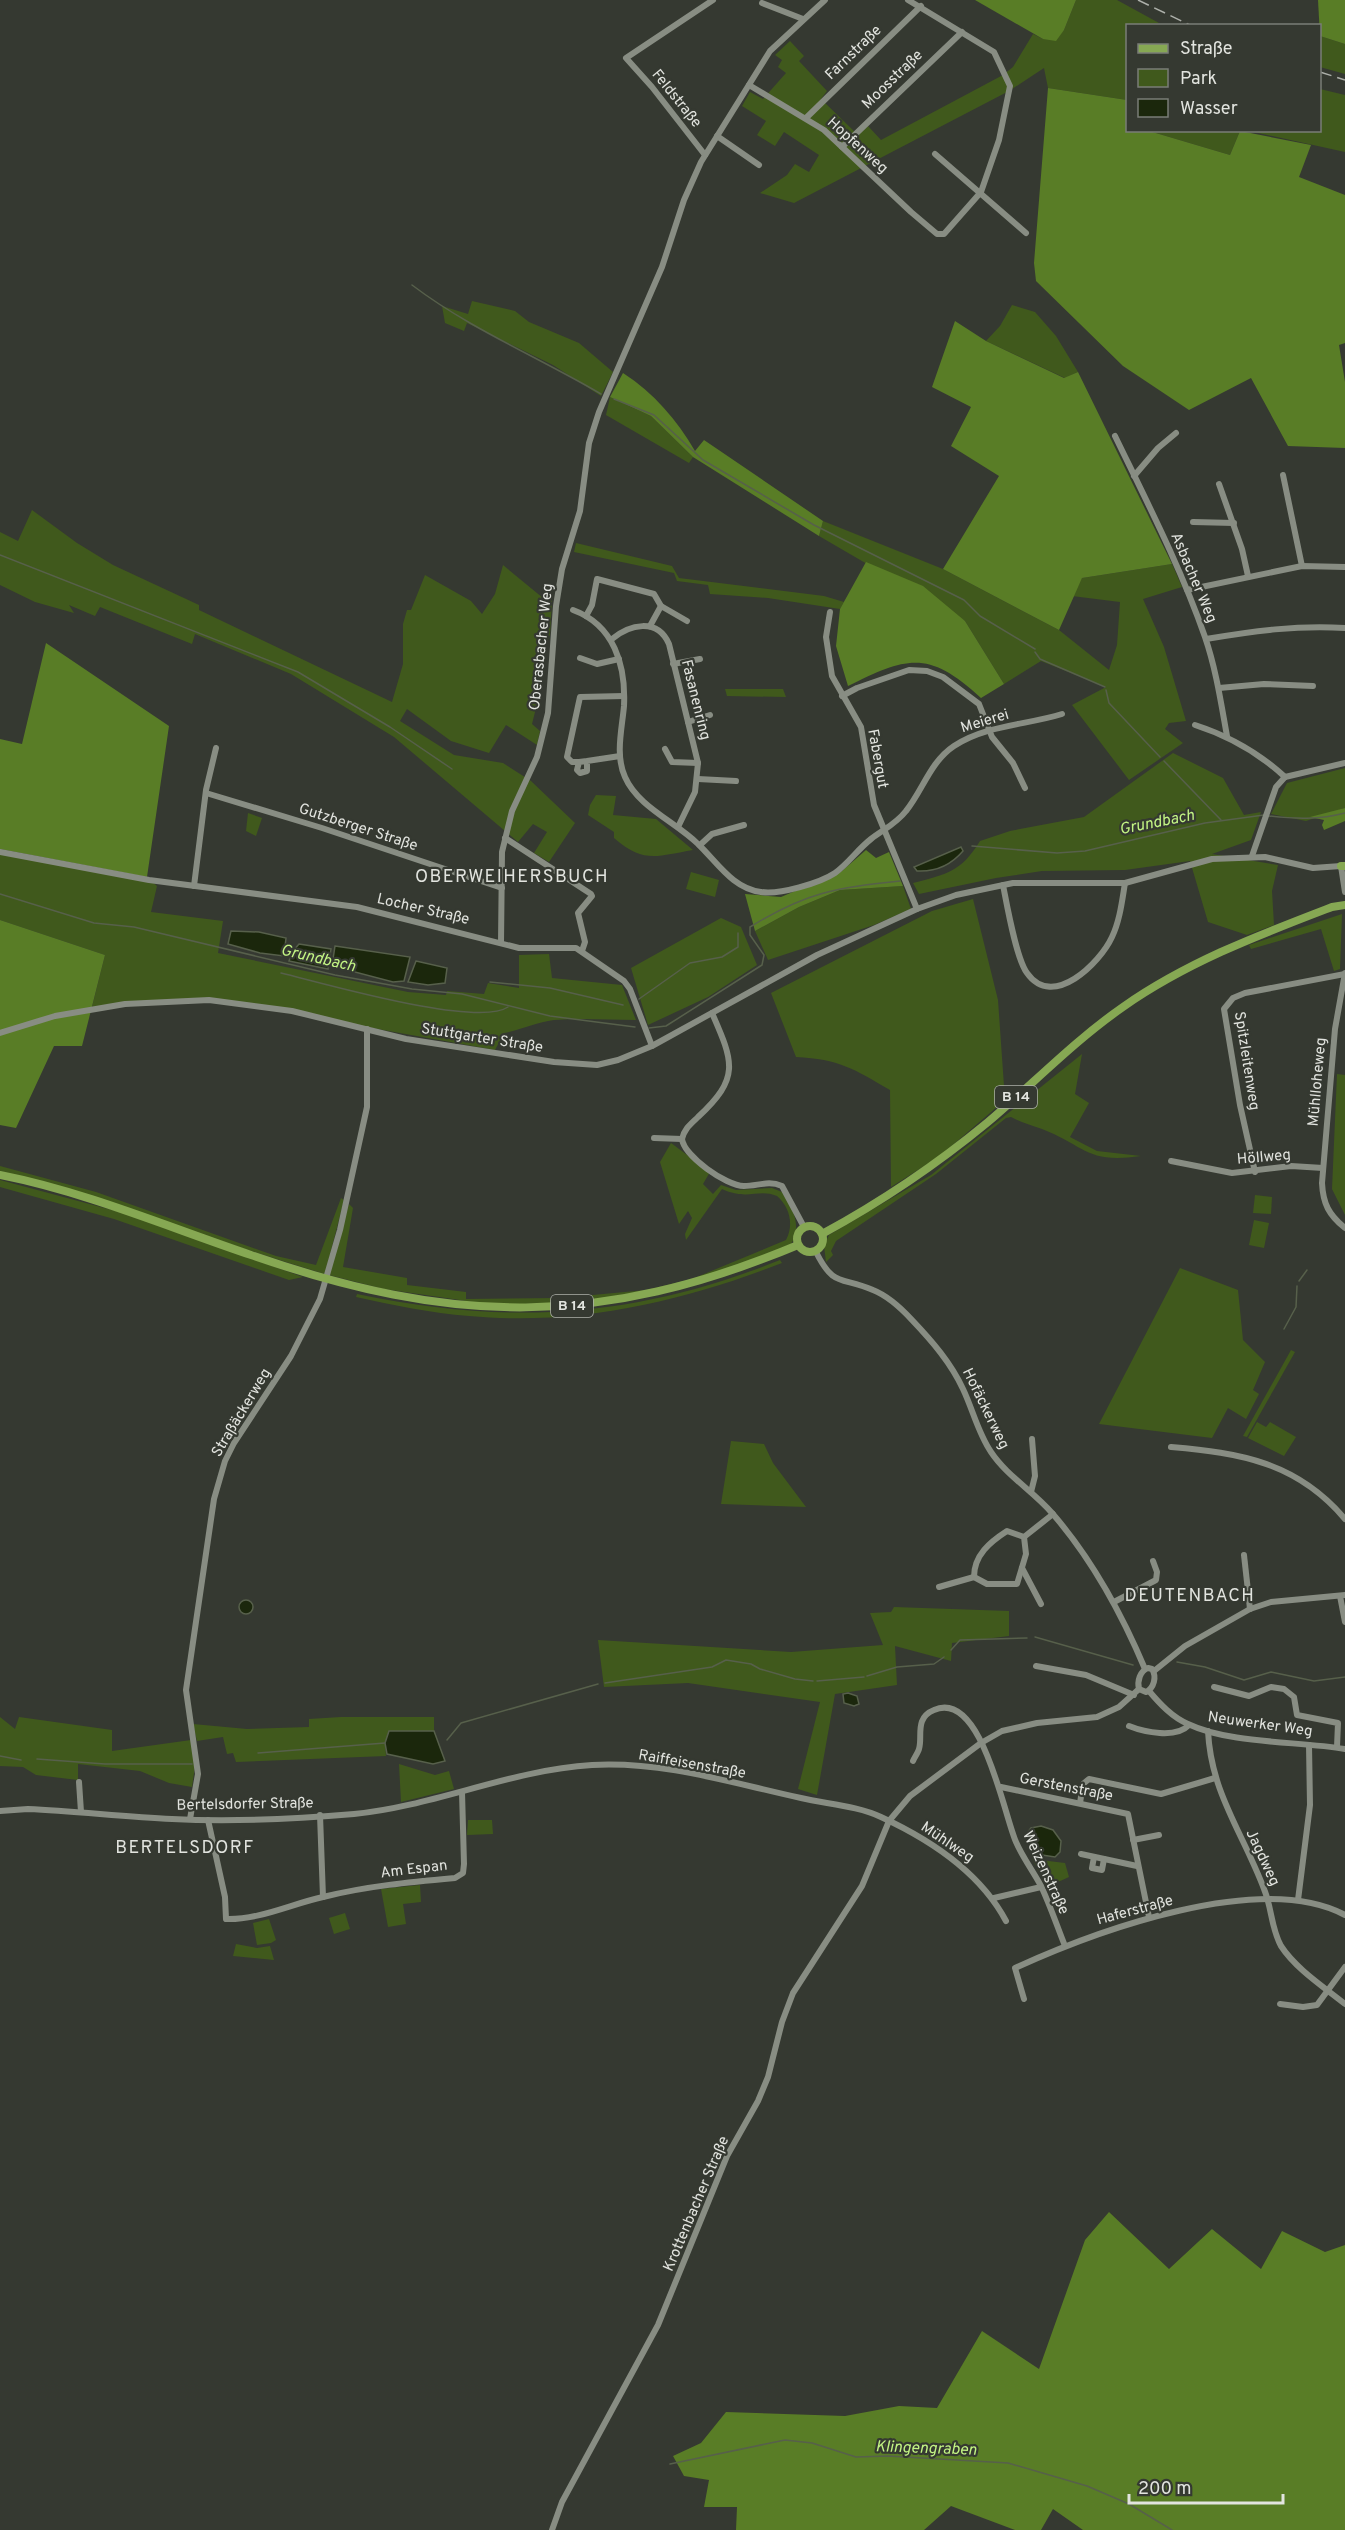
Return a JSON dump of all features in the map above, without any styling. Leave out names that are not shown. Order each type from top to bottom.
[{"type":"main road","name":"B 14","points":[[822,1234],[869,1208],[943,1158],[1092,1030],[1148,991],[1215,954],[1332,907],[1345,904]]},
{"type":"main road","name":"B 14","points":[[0,1175],[92,1200],[313,1276],[404,1298],[473,1308],[539,1308],[601,1304],[673,1289],[739,1269],[798,1245]]},
{"type":"main road","points":[[813,1226],[822,1234],[822,1244],[816,1252],[807,1253],[798,1245],[797,1235],[804,1227],[813,1226]]},
{"type":"street","name":"Feldstraße","points":[[705,155],[652,87],[626,58],[713,0]]},
{"type":"street","name":"Oberasbacher Weg","points":[[501,944],[502,852],[513,811],[537,757],[548,713],[556,606],[562,569],[580,511],[589,443],[617,368],[662,267],[684,200],[705,155],[770,51],[825,0]]},
{"type":"street","points":[[908,0],[994,52],[1010,86],[1001,132],[981,192]]},
{"type":"street","points":[[762,3],[803,19]]},
{"type":"street","name":"Farnstraße","points":[[806,118],[921,6]]},
{"type":"street","name":"Moosstraße","points":[[842,147],[962,32]]},
{"type":"street","name":"Hopfenweg","points":[[749,85],[806,118],[842,147],[937,234],[951,229],[981,192]]},
{"type":"street","points":[[717,136],[759,165]]},
{"type":"street","points":[[935,154],[981,192],[1026,234]]},
{"type":"street","points":[[1134,476],[1158,447],[1176,433]]},
{"type":"street","name":"Asbacher Weg","points":[[1115,436],[1187,590],[1206,639],[1219,687],[1227,736]]},
{"type":"street","points":[[1283,475],[1302,566]]},
{"type":"street","points":[[1219,484],[1234,523],[1248,576]]},
{"type":"street","points":[[1193,522],[1234,523]]},
{"type":"street","points":[[1187,590],[1302,566],[1345,567]]},
{"type":"street","points":[[586,616],[592,605],[597,579],[654,594],[662,606],[687,621]]},
{"type":"street","points":[[612,639],[631,627],[650,626],[662,606]]},
{"type":"street","points":[[573,610],[586,616],[612,639],[619,659],[624,696],[620,756],[624,774],[633,790],[700,845],[734,880],[745,888],[762,893],[780,892],[834,873],[868,841],[884,831]]},
{"type":"street","name":"Fabergut","points":[[830,612],[826,634],[830,650],[828,661],[835,686],[861,727],[871,795],[917,909]]},
{"type":"street","name":"Fasanenring","points":[[650,626],[666,637],[698,763],[698,779],[693,797],[678,827]]},
{"type":"street","points":[[1206,639],[1261,629],[1312,626],[1345,628]]},
{"type":"street","points":[[580,658],[597,664],[619,659]]},
{"type":"street","points":[[673,664],[700,659]]},
{"type":"street","points":[[842,696],[898,674],[927,671],[943,677],[974,698],[983,710],[989,732],[1013,763],[1025,788]]},
{"type":"street","points":[[1219,687],[1264,684],[1312,686]]},
{"type":"street","points":[[620,756],[579,762],[572,762],[567,757],[580,697],[624,696]]},
{"type":"street","name":"Meierei","points":[[884,831],[906,812],[945,753],[968,738],[1062,714]]},
{"type":"street","points":[[688,722],[710,715]]},
{"type":"street","points":[[1195,725],[1227,736],[1273,765],[1285,777]]},
{"type":"street","points":[[194,886],[206,793],[216,748]]},
{"type":"street","points":[[665,749],[669,759],[675,763],[698,763]]},
{"type":"street","points":[[579,762],[578,770],[584,773],[587,769],[587,761]]},
{"type":"street","points":[[1252,856],[1276,787],[1285,777],[1345,763]]},
{"type":"street","points":[[698,779],[736,781]]},
{"type":"street","name":"Gutzberger Straße","points":[[206,793],[313,825],[502,888]]},
{"type":"street","points":[[700,845],[712,834],[744,825]]},
{"type":"street","points":[[505,838],[591,894],[592,897],[578,913],[585,942],[582,951],[596,964],[624,981],[630,990],[652,1046]]},
{"type":"street","name":"Locher Straße","points":[[0,852],[135,877],[357,907],[428,923],[519,948],[568,946],[582,951]]},
{"type":"street","name":"Stuttgarter Straße","points":[[0,1033],[55,1016],[125,1004],[209,1000],[281,1009],[406,1039],[483,1052],[597,1065],[652,1046],[797,965],[917,909],[956,895],[1003,885],[1125,884],[1212,859],[1252,856],[1279,859],[1313,868],[1343,866]]},
{"type":"street","points":[[1343,866],[1345,892]]},
{"type":"street","points":[[1003,885],[1024,969],[1037,982],[1053,986],[1079,976],[1103,952],[1115,928],[1125,884]]},
{"type":"street","name":"Mühlloheweg","points":[[1345,974],[1335,1029],[1323,1168],[1324,1205],[1332,1217],[1345,1228]]},
{"type":"street","name":"Spitzleitenweg","points":[[1255,1172],[1240,1105],[1224,1009],[1233,998],[1245,993],[1345,974]]},
{"type":"street","points":[[712,1013],[726,1047],[729,1079],[717,1099],[687,1128],[682,1139],[686,1151],[726,1182],[744,1186],[766,1183],[782,1186],[804,1227]]},
{"type":"street","name":"Straßäckerweg","points":[[190,1819],[198,1774],[186,1690],[219,1481],[234,1443],[291,1356],[320,1299],[340,1230],[367,1107],[367,1029]]},
{"type":"street","points":[[654,1138],[682,1139]]},
{"type":"street","name":"Höllweg","points":[[1171,1161],[1232,1173],[1291,1166],[1323,1168]]},
{"type":"street","name":"Hofäckerweg","points":[[816,1252],[831,1276],[885,1296],[927,1336],[957,1378],[992,1454],[1053,1514],[1114,1602],[1145,1669]]},
{"type":"street","points":[[1031,1492],[1035,1476],[1032,1439]]},
{"type":"street","points":[[1171,1447],[1223,1451],[1271,1465],[1307,1484],[1345,1519]]},
{"type":"street","points":[[1024,1537],[1053,1514]]},
{"type":"street","points":[[974,1577],[974,1566],[980,1554],[994,1540],[1008,1531],[1024,1537]]},
{"type":"street","points":[[939,1587],[974,1577],[987,1584],[1017,1584],[1026,1554],[1024,1537]]},
{"type":"street","points":[[1244,1555],[1250,1609]]},
{"type":"street","points":[[1114,1602],[1156,1580],[1157,1572],[1153,1561]]},
{"type":"street","points":[[1022,1568],[1041,1604]]},
{"type":"street","points":[[1154,1671],[1185,1646],[1250,1609],[1271,1602],[1343,1595],[1345,1622]]},
{"type":"street","points":[[1036,1666],[1086,1675],[1134,1695]]},
{"type":"street","points":[[1145,1669],[1154,1671],[1155,1677],[1149,1691],[1143,1692],[1139,1689],[1140,1677],[1145,1669]]},
{"type":"street","points":[[1214,1687],[1231,1690],[1245,1696],[1256,1695],[1271,1687],[1288,1690],[1294,1697],[1297,1715],[1338,1723],[1336,1747]]},
{"type":"street","name":"Krottenbacher Straße","points":[[552,2530],[562,2502],[658,2325],[727,2156],[758,2101],[768,2077],[782,2022],[793,1993],[862,1886],[889,1821],[910,1796],[981,1743],[1002,1731],[1036,1723],[1097,1717],[1114,1709],[1139,1689]]},
{"type":"street","name":"Neuwerker Weg","points":[[1149,1691],[1165,1709],[1189,1725],[1208,1731],[1345,1749]]},
{"type":"street","name":"Weizenstraße","points":[[912,1761],[920,1748],[918,1736],[922,1721],[933,1710],[943,1708],[956,1711],[964,1717],[981,1743],[1001,1787],[1015,1841],[1041,1887],[1065,1946]]},
{"type":"street","points":[[1129,1726],[1148,1731],[1172,1732],[1189,1725]]},
{"type":"street","name":"Jagdweg","points":[[1208,1731],[1215,1778],[1222,1799],[1268,1900],[1272,1926],[1281,1945],[1292,1960],[1345,2004]]},
{"type":"street","points":[[1298,1900],[1310,1805],[1309,1745]]},
{"type":"street","name":"Raiffeisenstraße","points":[[489,1784],[544,1770],[592,1765],[636,1766],[676,1770],[878,1816],[889,1821]]},
{"type":"street","points":[[1080,1803],[1083,1784],[1089,1779],[1161,1794],[1215,1778]]},
{"type":"street","points":[[79,1782],[81,1812]]},
{"type":"street","name":"Bertelsdorfer Straße","points":[[0,1811],[28,1809],[208,1820],[320,1815],[366,1812],[462,1792],[489,1784]]},
{"type":"street","name":"Gerstenstraße","points":[[1001,1787],[1128,1814],[1149,1917]]},
{"type":"street","name":"Am Espan","points":[[208,1820],[225,1896],[226,1919],[241,1920],[323,1897],[401,1882],[455,1878],[463,1872],[462,1792]]},
{"type":"street","points":[[320,1815],[323,1897]]},
{"type":"street","name":"Mühlweg","points":[[889,1821],[951,1857],[976,1878],[994,1898],[1006,1921]]},
{"type":"street","points":[[1133,1840],[1160,1835]]},
{"type":"street","points":[[1081,1854],[1137,1866]]},
{"type":"street","points":[[1094,1857],[1092,1868],[1102,1870],[1104,1859]]},
{"type":"street","points":[[994,1898],[1041,1887]]},
{"type":"street","name":"Haferstraße","points":[[1024,1999],[1015,1968],[1065,1946],[1149,1917],[1191,1909],[1268,1900],[1298,1900],[1345,1915]]},
{"type":"street","points":[[1280,2004],[1303,2007],[1317,2005],[1345,1967]]},
{"type":"green space","points":[[975,0],[1076,0],[1064,30],[1056,41],[1043,39]]},
{"type":"green space","points":[[1076,0],[1117,0],[1159,23],[1126,24],[1126,100],[1048,88],[1044,68],[1009,91],[794,203],[760,193],[787,175],[795,164],[809,172],[819,155],[784,132],[775,146],[757,135],[766,121],[742,106],[750,92],[763,99],[786,73],[778,67],[782,60],[775,55],[790,41],[804,56],[799,61],[827,91],[821,99],[858,135],[868,126],[881,140],[1003,75],[1013,67],[1033,34],[1043,39],[1064,30]]},
{"type":"green space","points":[[1318,0],[1345,0],[1345,44],[1321,36]]},
{"type":"green space","points":[[1321,36],[1345,44],[1345,74],[1321,67]]},
{"type":"green space","points":[[1048,88],[1126,100],[1126,132],[1152,132],[1230,155],[1240,132],[1311,145],[1299,177],[1345,195],[1345,343],[1339,345],[1345,382],[1345,448],[1288,446],[1251,378],[1189,410],[1123,366],[1036,281],[1034,263]]},
{"type":"green space","points":[[1321,89],[1345,95],[1345,152],[1254,132],[1321,132]]},
{"type":"green space","points":[[1152,132],[1240,132],[1230,155]]},
{"type":"green space","points":[[472,301],[515,311],[529,322],[579,343],[613,372],[601,396],[553,365],[467,323],[464,331],[445,323],[442,306],[468,314]]},
{"type":"green space","points":[[1012,305],[1035,312],[1056,336],[1078,372],[1065,378],[986,341],[1000,326]]},
{"type":"green space","points":[[955,321],[986,341],[1064,378],[1078,372],[1172,564],[1082,578],[1059,630],[943,569],[999,476],[951,446],[971,407],[932,387]]},
{"type":"green space","points":[[623,373],[645,389],[664,408],[695,451],[704,440],[823,521],[819,536],[693,457],[651,416],[610,397]]},
{"type":"green space","points":[[610,397],[651,416],[693,457],[689,463],[606,415]]},
{"type":"green space","points":[[32,510],[77,543],[113,565],[199,605],[199,610],[392,702],[403,664],[403,624],[407,610],[411,610],[425,575],[471,601],[482,614],[495,594],[503,565],[543,598],[552,601],[550,634],[539,665],[534,668],[539,696],[532,724],[540,731],[537,745],[506,725],[489,753],[451,741],[407,709],[400,721],[454,755],[503,763],[531,781],[575,823],[549,862],[534,853],[547,832],[533,824],[518,842],[394,737],[291,674],[195,634],[192,644],[100,607],[95,616],[69,605],[74,613],[35,602],[0,585],[0,532],[18,541]]},
{"type":"green space","points":[[823,521],[943,569],[1059,630],[1109,670],[1117,645],[1120,602],[1072,596],[1082,578],[1172,564],[1182,587],[1143,599],[1164,647],[1186,721],[1169,723],[1165,729],[1183,743],[1129,780],[1072,705],[1106,687],[1041,661],[1004,684],[965,621],[819,536]]},
{"type":"green space","points":[[576,543],[672,566],[679,578],[824,596],[844,602],[840,609],[768,598],[710,594],[708,585],[677,581],[674,573],[574,552]]},
{"type":"green space","points":[[866,562],[923,586],[965,621],[1004,684],[981,698],[947,672],[932,665],[918,663],[887,668],[848,686],[836,646],[840,609]]},
{"type":"green space","points":[[46,643],[169,726],[147,877],[0,849],[0,739],[22,744]]},
{"type":"green space","points":[[725,689],[783,689],[786,697],[727,696]]},
{"type":"green space","points":[[1173,753],[1223,778],[1244,815],[1261,812],[1251,840],[1212,854],[1278,865],[1272,891],[1274,925],[1247,935],[1208,922],[1190,861],[1125,870],[1042,871],[919,894],[913,883],[944,874],[959,866],[980,841],[1010,831],[1084,817]]},
{"type":"green space","points":[[1345,768],[1345,808],[1306,821],[1271,814],[1287,783]]},
{"type":"green space","points":[[596,795],[616,796],[613,815],[656,819],[693,850],[660,856],[634,852],[614,838],[614,832],[588,815],[590,805]]},
{"type":"green space","points":[[1345,808],[1345,821],[1324,830],[1322,825],[1324,820],[1310,817]]},
{"type":"green space","points":[[248,813],[262,818],[256,836],[246,831]]},
{"type":"green space","points":[[0,849],[147,877],[157,886],[151,912],[223,921],[218,953],[408,992],[446,995],[447,991],[484,994],[488,983],[519,988],[519,955],[549,954],[552,978],[622,985],[636,1020],[548,1021],[504,1033],[495,1050],[221,1001],[92,1007],[105,955],[0,920]]},
{"type":"green space","points":[[866,850],[876,858],[889,852],[903,886],[840,890],[799,907],[755,931],[745,894],[781,897],[842,871]]},
{"type":"green space","points":[[691,872],[719,880],[715,897],[686,889]]},
{"type":"green space","points":[[903,886],[911,909],[874,925],[768,960],[755,931],[799,907],[840,890]]},
{"type":"green space","points":[[973,899],[998,1000],[1005,1100],[940,1156],[891,1187],[890,1090],[846,1066],[824,1060],[796,1057],[771,993],[932,911]]},
{"type":"green space","points":[[1342,914],[1340,969],[1334,971],[1321,929],[1251,949],[1249,945]]},
{"type":"green space","points":[[721,918],[741,927],[757,965],[708,997],[648,1025],[631,968]]},
{"type":"green space","points":[[0,920],[105,955],[82,1046],[54,1046],[16,1128],[0,1125]]},
{"type":"green space","points":[[1082,1054],[1075,1094],[1089,1103],[1070,1137],[1097,1151],[1141,1156],[1109,1158],[1097,1155],[1057,1135],[1011,1117],[1006,1118],[936,1174],[836,1241],[831,1251],[833,1255],[826,1262],[824,1246],[829,1235],[931,1175]]},
{"type":"green space","points":[[1337,1074],[1345,1075],[1345,1215],[1332,1189]]},
{"type":"green space","points":[[671,1143],[710,1172],[703,1184],[713,1194],[721,1185],[736,1190],[772,1188],[782,1192],[795,1218],[796,1232],[790,1245],[699,1280],[584,1302],[494,1305],[384,1289],[329,1275],[349,1204],[353,1208],[343,1267],[407,1278],[407,1285],[466,1292],[466,1299],[561,1298],[646,1290],[692,1279],[786,1240],[790,1228],[788,1211],[777,1196],[764,1193],[739,1194],[722,1189],[686,1240],[685,1234],[692,1218],[688,1211],[679,1224],[660,1162]]},
{"type":"green space","points":[[0,1166],[96,1192],[276,1256],[316,1265],[341,1198],[344,1200],[325,1274],[41,1182],[0,1171]]},
{"type":"green space","points":[[0,1180],[123,1213],[303,1277],[289,1280],[114,1219],[0,1187]]},
{"type":"green space","points":[[1255,1195],[1272,1197],[1271,1214],[1253,1213]]},
{"type":"green space","points":[[1254,1220],[1269,1223],[1264,1248],[1249,1245]]},
{"type":"green space","points":[[780,1260],[782,1263],[706,1289],[667,1300],[589,1314],[509,1318],[455,1315],[356,1297],[357,1294],[413,1304],[467,1310],[520,1313],[572,1311],[623,1305],[674,1294]]},
{"type":"green space","points":[[1180,1268],[1238,1290],[1243,1340],[1265,1362],[1253,1390],[1259,1394],[1246,1419],[1228,1408],[1212,1438],[1099,1424]]},
{"type":"green space","points":[[1291,1350],[1295,1352],[1247,1437],[1243,1436]]},
{"type":"green space","points":[[1257,1422],[1266,1427],[1270,1422],[1296,1437],[1284,1456],[1248,1438]]},
{"type":"green space","points":[[731,1441],[764,1444],[773,1463],[806,1507],[721,1504]]},
{"type":"green space","points":[[894,1607],[1009,1611],[1009,1636],[952,1643],[951,1661],[895,1646],[897,1685],[835,1694],[817,1795],[798,1789],[820,1702],[688,1683],[604,1687],[598,1640],[791,1652],[883,1645],[870,1613],[891,1612]]},
{"type":"green space","points":[[0,1717],[15,1729],[19,1717],[112,1730],[112,1751],[191,1740],[195,1766],[192,1787],[169,1783],[140,1771],[78,1764],[78,1780],[36,1775],[23,1767],[0,1766]]},
{"type":"green space","points":[[434,1717],[434,1731],[389,1731],[385,1743],[386,1756],[236,1762],[233,1753],[227,1754],[223,1737],[197,1741],[193,1724],[247,1729],[309,1727],[309,1719]]},
{"type":"green space","points":[[399,1764],[435,1775],[449,1771],[454,1789],[401,1802]]},
{"type":"green space","points":[[468,1820],[492,1820],[493,1834],[467,1835]]},
{"type":"green space","points":[[1032,1859],[1065,1863],[1069,1877],[1047,1887]]},
{"type":"green space","points":[[420,1885],[421,1902],[403,1904],[406,1924],[388,1927],[381,1889]]},
{"type":"green space","points":[[345,1913],[350,1929],[334,1934],[329,1918]]},
{"type":"green space","points":[[269,1919],[276,1940],[257,1945],[253,1923]]},
{"type":"green space","points":[[236,1944],[257,1948],[270,1946],[274,1960],[233,1956]]},
{"type":"green space","points":[[1109,2212],[1169,2269],[1212,2229],[1261,2269],[1282,2231],[1325,2252],[1345,2245],[1345,2530],[1083,2530],[1053,2509],[1041,2530],[1015,2530],[951,2506],[924,2530],[736,2530],[737,2507],[704,2507],[709,2480],[684,2476],[673,2456],[701,2443],[726,2412],[845,2416],[899,2406],[937,2408],[982,2331],[1039,2369],[1085,2240]]},
{"type":"water","points":[[961,847],[963,851],[942,867],[917,871],[914,867]]},
{"type":"water","points":[[231,931],[259,932],[286,938],[284,956],[260,953],[228,944]]},
{"type":"water","points":[[299,944],[331,949],[328,969],[289,961]]},
{"type":"water","points":[[335,946],[410,957],[404,981],[393,982],[332,966]]},
{"type":"water","points":[[416,961],[447,968],[445,983],[428,985],[408,982]]},
{"type":"water","points":[[243,1600],[249,1600],[253,1607],[249,1614],[243,1614],[239,1610],[239,1604]]},
{"type":"water","points":[[843,1694],[857,1696],[859,1704],[854,1706],[844,1703]]},
{"type":"water","points":[[389,1731],[434,1731],[445,1761],[433,1764],[387,1754],[385,1743]]},
{"type":"water","points":[[1041,1826],[1053,1830],[1061,1841],[1060,1852],[1055,1857],[1042,1855],[1024,1837],[1031,1828]]},
{"type":"waterway","points":[[412,285],[481,329],[601,394]]},
{"type":"waterway","points":[[614,399],[654,415],[703,460],[814,525],[964,600],[980,616],[1035,649]]},
{"type":"waterway","points":[[0,555],[298,672],[390,727],[452,769]]},
{"type":"waterway","points":[[1035,652],[1040,659],[1105,687]]},
{"type":"waterway","points":[[1106,690],[1109,703],[1160,757]]},
{"type":"waterway","points":[[1164,761],[1221,820]]},
{"type":"waterway","name":"Grundbach","points":[[1269,816],[1307,818],[1345,813]]},
{"type":"waterway","name":"Grundbach","points":[[972,846],[1057,853],[1085,851],[1205,823],[1264,815]]},
{"type":"waterway","name":"Grundbach","points":[[649,1028],[666,1026],[762,965],[764,955],[750,935],[750,927],[770,915],[805,899],[839,889],[900,881]]},
{"type":"waterway","name":"Grundbach","points":[[0,894],[94,923],[134,927],[335,975],[412,989],[462,994],[550,1016],[635,1027]]},
{"type":"waterway","points":[[639,999],[690,963],[722,957],[738,947],[738,933]]},
{"type":"waterway","points":[[281,973],[363,994],[434,1008],[465,1012],[491,1012],[508,1007]]},
{"type":"waterway","points":[[490,982],[550,988],[623,1005]]},
{"type":"waterway","points":[[1299,1281],[1307,1270]]},
{"type":"waterway","points":[[1284,1329],[1296,1307],[1297,1286]]},
{"type":"waterway","points":[[1035,1637],[1133,1665]]},
{"type":"waterway","points":[[951,1650],[960,1640],[1027,1638]]},
{"type":"waterway","points":[[867,1676],[897,1667],[934,1664],[944,1657]]},
{"type":"waterway","points":[[605,1683],[712,1667],[726,1660],[751,1664],[760,1669],[795,1679],[813,1681]]},
{"type":"waterway","points":[[1177,1662],[1205,1667],[1244,1680],[1271,1672],[1314,1681],[1345,1677]]},
{"type":"waterway","points":[[817,1681],[864,1677]]},
{"type":"waterway","points":[[447,1740],[461,1723],[598,1684]]},
{"type":"waterway","points":[[258,1753],[385,1743]]},
{"type":"waterway","points":[[0,1756],[21,1760]]},
{"type":"waterway","points":[[37,1759],[105,1764],[192,1764]]},
{"type":"waterway","name":"Klingengraben","points":[[670,2464],[785,2440],[812,2443],[856,2457],[888,2456],[1008,2463],[1087,2486],[1129,2504],[1172,2530]]},
{"type":"railway","points":[[1138,0],[1188,24]]},
{"type":"railway","points":[[1321,72],[1345,80]]},
{"type":"district","name":"OBERWEIHERSBUCH","points":[[512,877]]},
{"type":"district","name":"DEUTENBACH","points":[[1190,1596]]},
{"type":"district","name":"BERTELSDORF","points":[[185,1848]]}]
